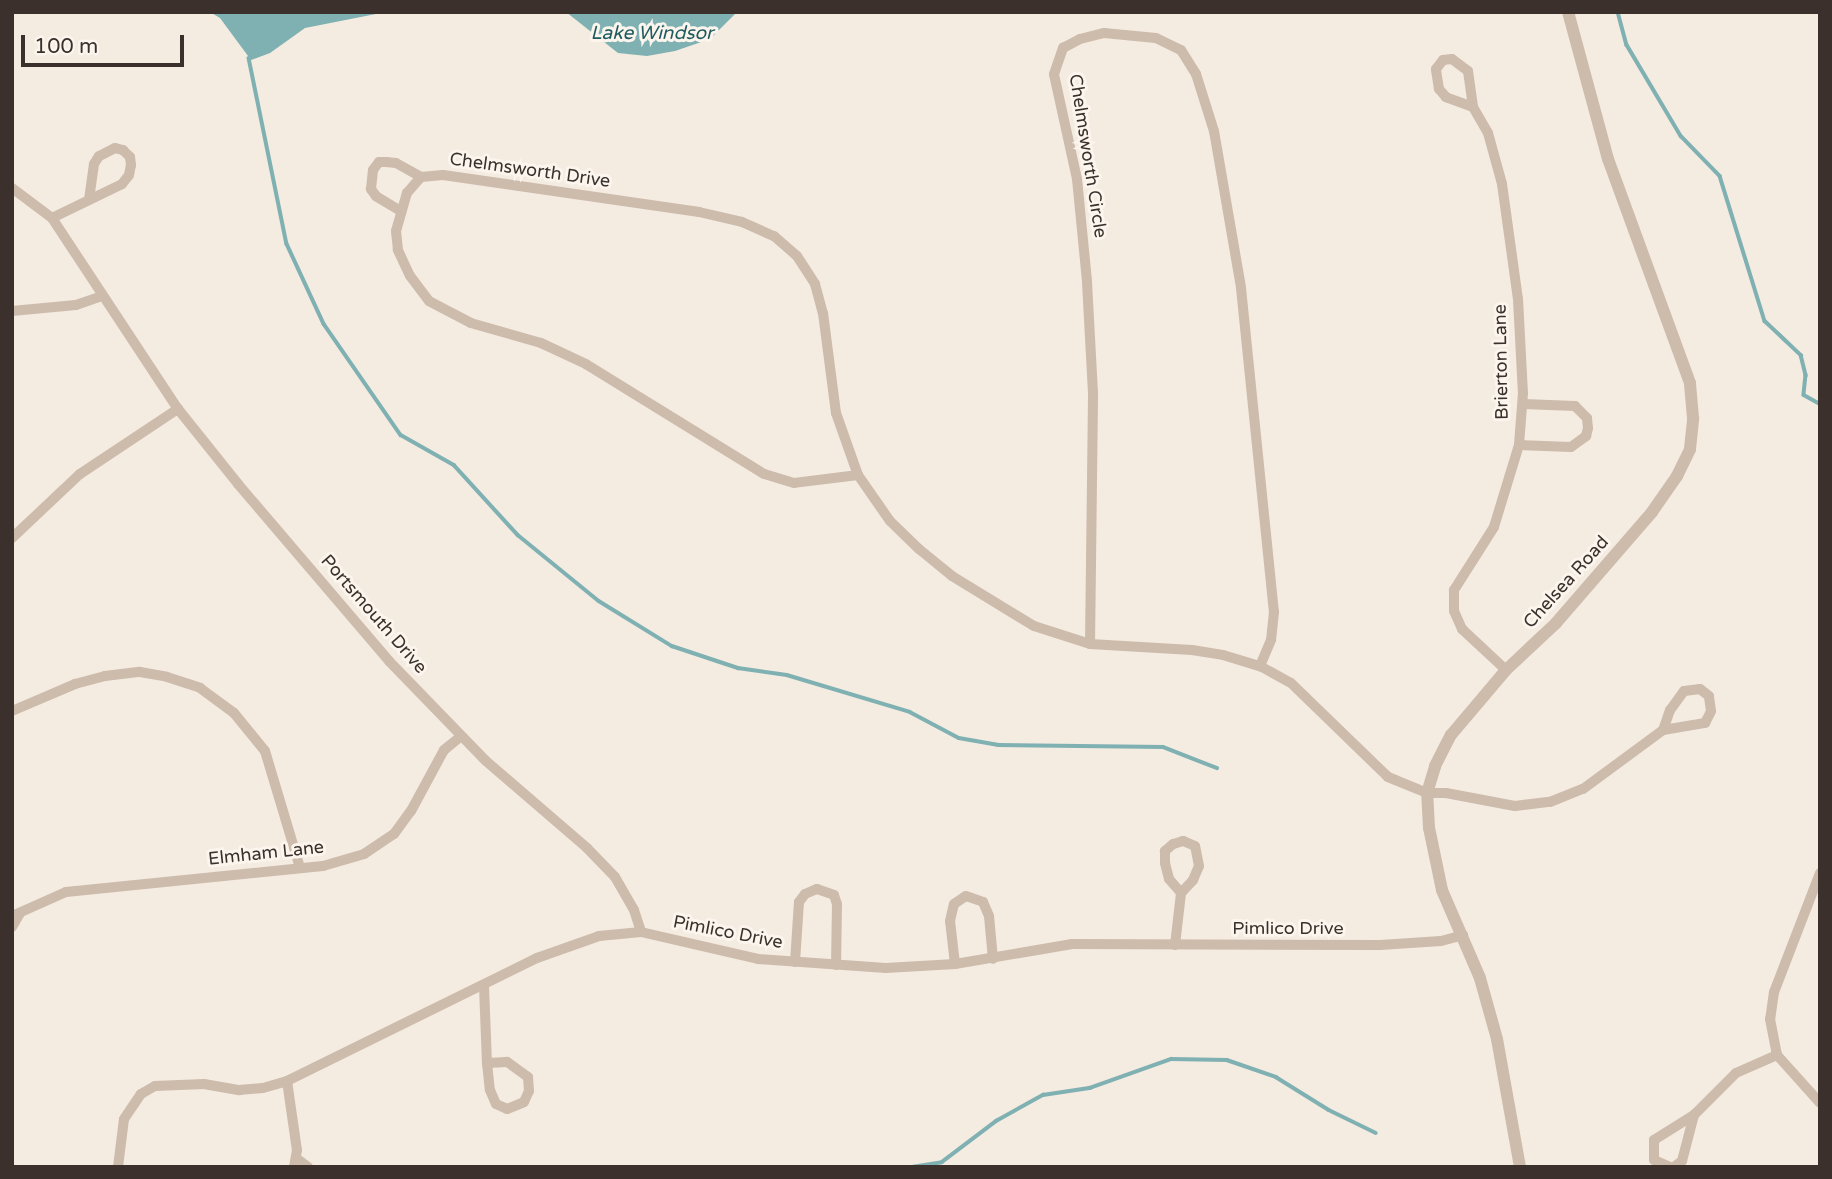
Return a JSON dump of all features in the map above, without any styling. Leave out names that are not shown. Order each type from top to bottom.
[{"type":"street","name":"Chelsea Road","points":[[1520,1167],[1497,1039],[1480,978],[1442,890],[1429,828],[1427,793],[1435,766],[1451,735],[1506,670],[1556,623],[1653,512],[1677,476],[1690,449],[1693,418],[1690,383],[1608,159],[1568,12]]},
{"type":"street","name":"Chelmsworth Circle","points":[[1090,644],[1093,393],[1087,281],[1077,180],[1054,74],[1063,48],[1080,39],[1104,33],[1156,38],[1181,50],[1196,74],[1214,131],[1241,288],[1275,612],[1271,640],[1261,666]]},
{"type":"street","name":"Brierton Lane","points":[[1473,107],[1446,97],[1439,89],[1436,69],[1443,60],[1452,59],[1468,71],[1473,107],[1488,134],[1502,184],[1518,299],[1523,404],[1518,445],[1494,527],[1454,590],[1454,611],[1462,629],[1506,670]]},
{"type":"street","points":[[52,218],[89,198],[110,191],[129,175],[130,157],[123,150],[115,148],[99,156],[94,164],[89,198]]},
{"type":"street","points":[[399,210],[376,196],[371,188],[373,170],[379,162],[386,162],[421,177],[407,193],[399,210],[398,250],[419,290],[429,301],[471,323],[541,343],[586,364],[764,474],[794,483],[858,475]]},
{"type":"street","name":"Chelmsworth Drive","points":[[421,177],[449,176],[699,212],[742,222],[774,236],[797,256],[815,284],[823,313],[836,413],[858,475],[890,521],[952,576],[1034,626],[1090,644],[1192,650],[1223,655],[1261,666],[1291,683],[1388,777],[1427,793],[1446,793],[1515,806],[1550,802],[1583,789],[1663,730]]},
{"type":"street","name":"Portsmouth Drive","points":[[12,188],[52,218],[178,409],[238,484],[389,661],[486,761],[587,848],[615,877],[634,910],[641,932]]},
{"type":"street","points":[[12,311],[76,304],[102,296]]},
{"type":"street","points":[[1518,445],[1571,447],[1586,436],[1588,428],[1587,418],[1575,405],[1523,404]]},
{"type":"street","points":[[12,538],[80,474],[178,409]]},
{"type":"street","points":[[12,711],[75,684],[106,676],[140,673],[167,677],[200,688],[234,713],[265,751],[300,868]]},
{"type":"street","points":[[1700,689],[1709,696],[1711,711],[1704,723],[1663,730],[1670,710],[1684,691],[1700,689]]},
{"type":"street","name":"Elmham Lane","points":[[12,927],[16,914],[66,892],[300,868],[345,860],[381,845],[411,811],[444,750],[461,736]]},
{"type":"street","points":[[1175,945],[1181,893],[1194,880],[1199,866],[1195,846],[1183,841],[1173,844],[1165,851],[1168,878],[1181,893]]},
{"type":"street","points":[[1820,873],[1774,992],[1770,1019],[1777,1055],[1820,1103]]},
{"type":"street","points":[[794,962],[799,902],[805,894],[817,889],[834,895],[837,904],[836,965]]},
{"type":"street","points":[[955,964],[950,921],[954,904],[966,896],[983,902],[989,916],[993,959]]},
{"type":"street","name":"Pimlico Drive","points":[[118,1167],[124,1119],[141,1094],[155,1086],[204,1084],[239,1090],[263,1088],[286,1081],[537,958],[599,936],[641,932],[758,959],[886,968],[993,959],[1072,943],[1380,945],[1441,942],[1463,935]]},
{"type":"street","points":[[484,986],[487,1062],[490,1090],[496,1104],[507,1109],[524,1102],[529,1091],[528,1077],[507,1062],[487,1062]]},
{"type":"street","points":[[1694,1115],[1682,1161],[1672,1167],[1654,1160],[1654,1140],[1694,1115],[1736,1073],[1777,1055]]},
{"type":"street","points":[[286,1081],[295,1162],[308,1167]]},
{"type":"water","points":[[210,12],[386,12],[305,28],[270,53],[251,60],[220,18]]},
{"type":"water","name":"Lake Windsor","points":[[566,12],[737,12],[710,39],[675,51],[647,56],[618,53]]},
{"type":"waterway","points":[[1618,12],[1627,45],[1681,136],[1720,176],[1765,321],[1801,355],[1806,375],[1804,395],[1820,404]]},
{"type":"waterway","points":[[249,58],[287,244],[324,324],[401,435],[454,465],[518,535],[599,601],[672,646],[738,668],[787,675],[910,712],[959,738],[998,745],[1163,747],[1217,768]]},
{"type":"waterway","points":[[912,1167],[942,1162],[996,1121],[1043,1095],[1090,1088],[1171,1059],[1227,1060],[1276,1077],[1329,1110],[1376,1133]]}]
